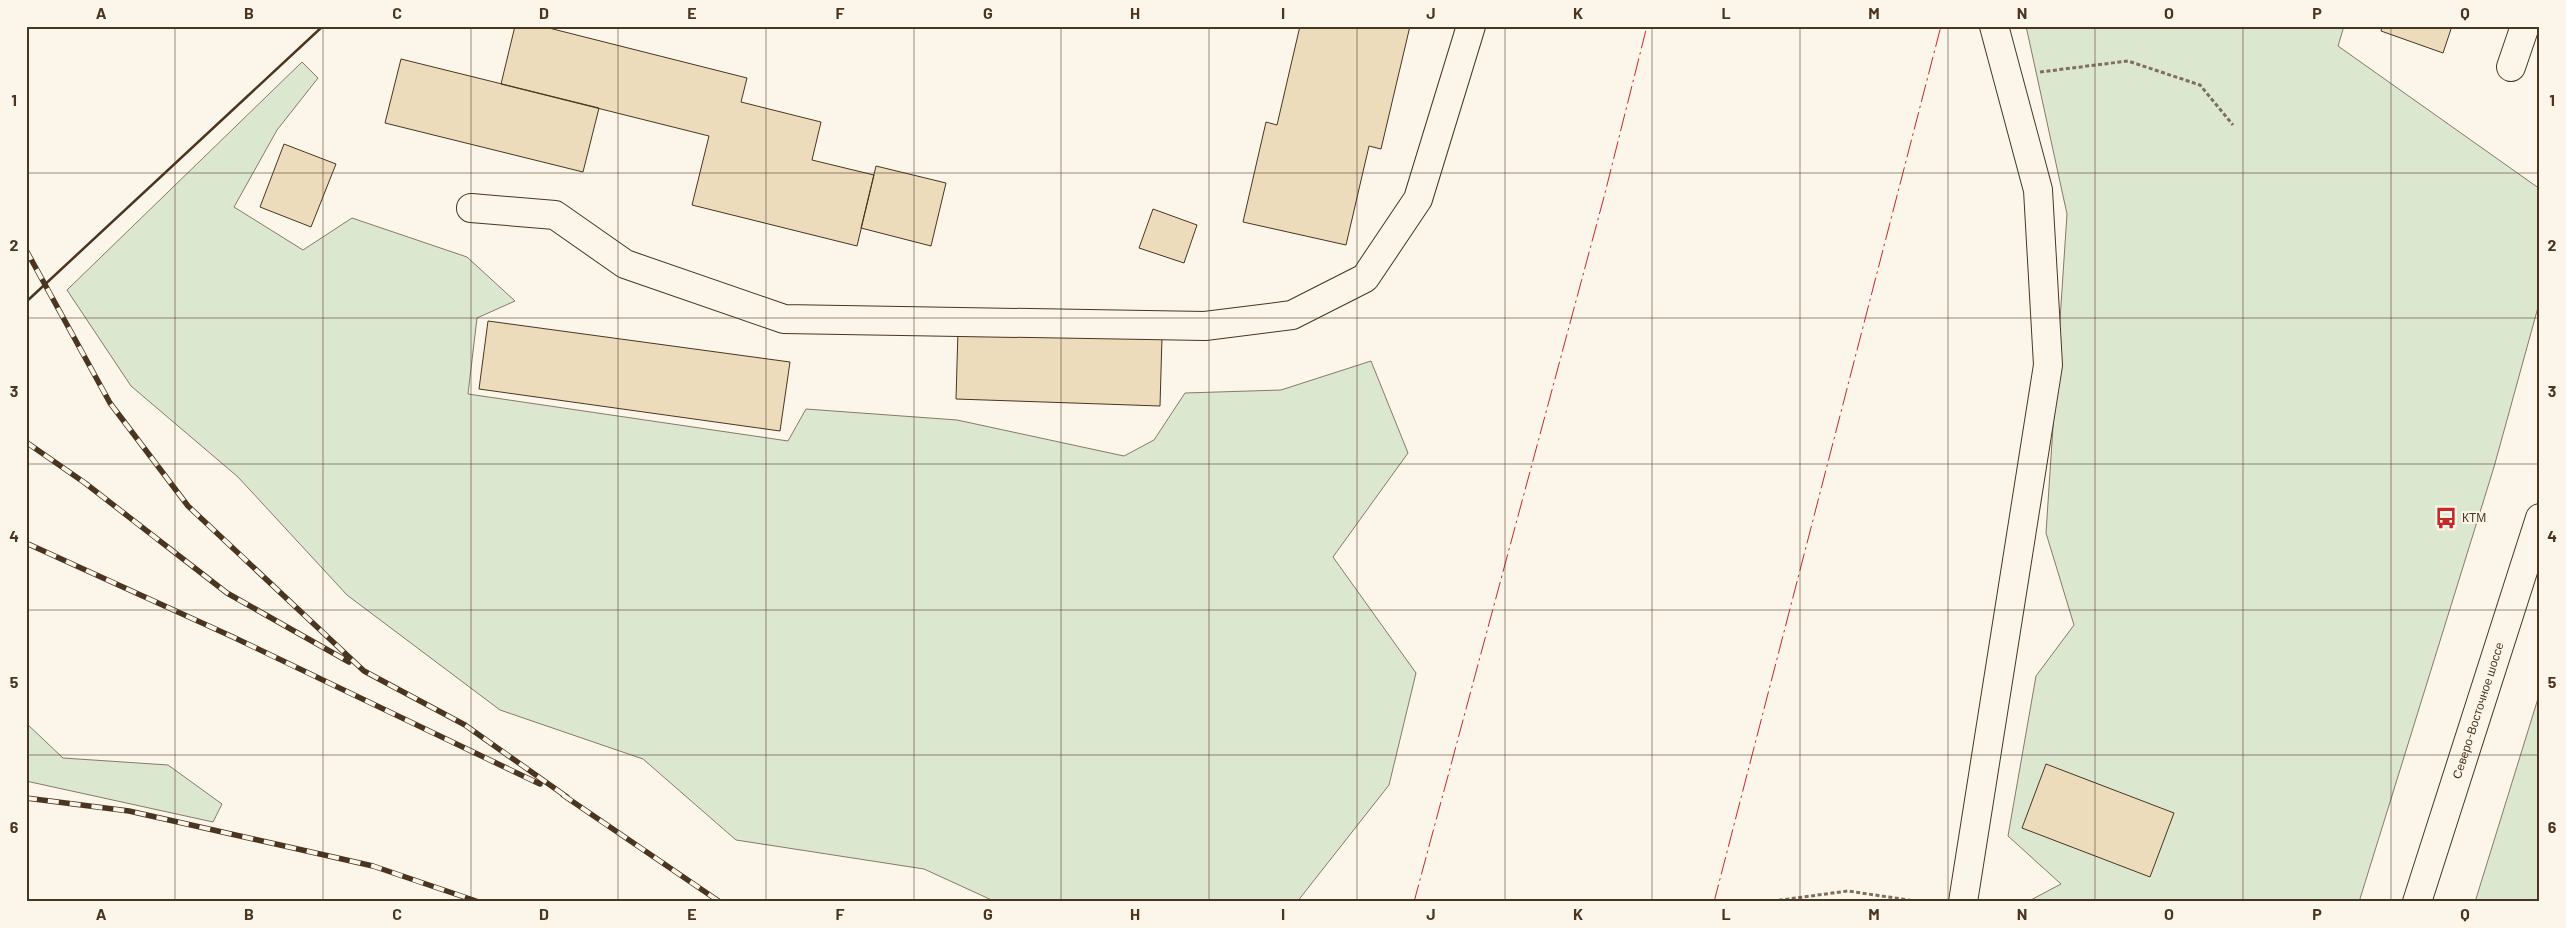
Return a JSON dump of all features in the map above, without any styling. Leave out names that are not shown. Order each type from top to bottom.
[{"type":"main road","points":[[471,208],[555,215],[625,264],[784,319],[1205,326],[1292,314],[1366,278],[1418,200],[1471,26]]},
{"type":"main road","points":[[1963,902],[2048,365],[2038,190],[1994,26]]},
{"type":"main road","points":[[2511,67],[2525,26]]},
{"type":"main road","name":"Северо-Восточное шоссе","points":[[2417,902],[2540,518]]},
{"type":"path","points":[[2008,76],[2128,61],[2200,85],[2233,125]]},
{"type":"path","points":[[1766,902],[1848,891],[1922,902]]},
{"type":"green space","points":[[2026,26],[2344,26],[2338,46],[2540,189],[2540,300],[2494,467],[2359,902],[2027,902],[2061,884],[2008,836],[2036,676],[2074,625],[2046,533],[2067,214]]},
{"type":"green space","points":[[302,62],[318,78],[277,130],[234,207],[303,250],[352,218],[467,257],[515,301],[477,318],[468,394],[788,441],[806,409],[957,420],[1124,456],[1154,440],[1185,393],[1281,390],[1371,361],[1408,453],[1333,557],[1416,673],[1389,785],[1297,902],[996,902],[924,869],[736,840],[643,759],[500,710],[347,595],[238,477],[131,386],[67,290]]},
{"type":"green space","points":[[2540,692],[2540,902],[2475,902]]},
{"type":"green space","points":[[26,723],[63,758],[168,765],[222,804],[213,822],[26,781]]},
{"type":"building","points":[[515,26],[541,26],[747,78],[741,102],[821,122],[812,160],[874,175],[857,246],[692,205],[709,136],[501,84]]},
{"type":"building","points":[[1300,26],[1410,26],[1381,149],[1369,146],[1346,245],[1243,222],[1266,122],[1277,125]]},
{"type":"building","points":[[2382,26],[2452,26],[2443,53],[2381,31]]},
{"type":"building","points":[[401,59],[599,108],[583,172],[385,123]]},
{"type":"building","points":[[284,144],[336,164],[311,227],[260,207]]},
{"type":"building","points":[[876,166],[946,183],[931,246],[861,228]]},
{"type":"building","points":[[1153,209],[1197,225],[1184,263],[1139,248]]},
{"type":"building","points":[[488,321],[790,362],[780,431],[479,389]]},
{"type":"building","points":[[958,330],[1162,337],[1160,406],[956,399]]},
{"type":"building","points":[[2046,764],[2174,813],[2150,877],[2022,828]]},
{"type":"railway","points":[[26,250],[110,403],[188,506],[364,671],[465,725],[567,797]]},
{"type":"railway","points":[[26,442],[85,483],[227,593],[349,662]]},
{"type":"railway","points":[[26,543],[233,637],[540,784]]},
{"type":"railway","points":[[563,795],[720,902]]},
{"type":"railway","points":[[26,798],[129,811],[373,866],[479,902]]},
{"type":"wall","points":[[26,302],[323,26]]},
{"type":"power","points":[[1414,902],[1604,197],[1647,26]]},
{"type":"power","points":[[1714,902],[1941,26]]},
{"type":"place","name":"КТМ","points":[[2446,518]]}]
